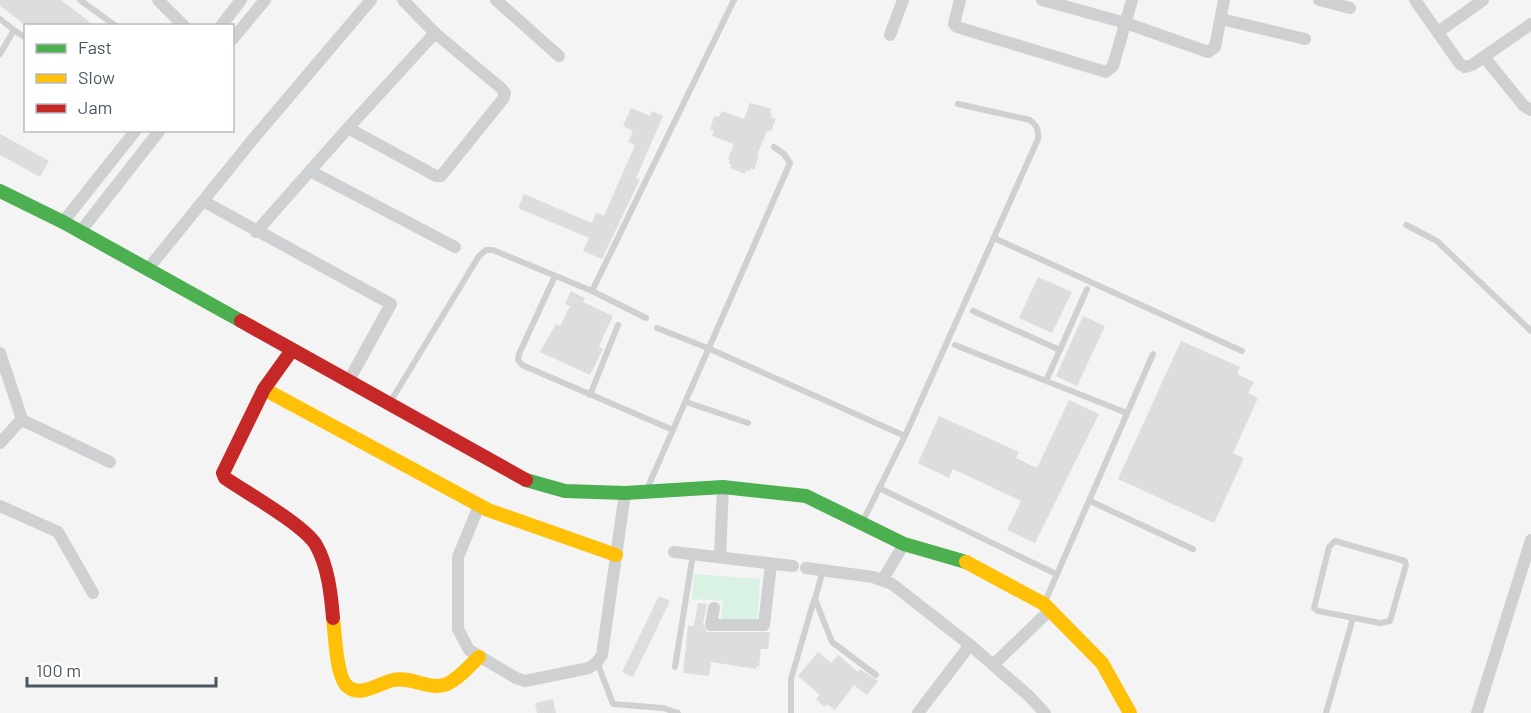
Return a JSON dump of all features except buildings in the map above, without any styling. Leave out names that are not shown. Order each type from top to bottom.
[{"type":"main road","points":[[0,191],[63,222],[521,478],[565,491],[625,494],[723,487],[806,496],[904,544],[973,564],[1047,607],[1102,663],[1130,713]]},
{"type":"main road","points":[[292,350],[264,389],[222,474],[304,531],[316,542],[325,570],[344,683],[348,688],[361,692],[401,679],[444,685],[453,681],[479,657]]},
{"type":"main road","points":[[264,389],[479,506],[616,555]]},
{"type":"street","points":[[159,0],[182,24]]},
{"type":"street","points":[[223,24],[242,0]]},
{"type":"street","points":[[234,38],[265,0]]},
{"type":"street","points":[[147,270],[372,0]]},
{"type":"street","points":[[348,128],[436,176],[441,176],[503,99],[505,93],[435,33],[403,0]]},
{"type":"street","points":[[496,0],[559,56]]},
{"type":"street","points":[[890,35],[903,0]]},
{"type":"street","points":[[960,0],[954,20],[957,27],[1106,72],[1113,66],[1132,0]]},
{"type":"street","points":[[1042,0],[1126,23],[1208,52],[1215,47],[1224,0]]},
{"type":"street","points":[[1319,0],[1350,8]]},
{"type":"street","points":[[1415,0],[1460,64],[1465,67],[1484,57],[1531,24]]},
{"type":"street","points":[[1438,32],[1483,0]]},
{"type":"street","points":[[1221,19],[1305,39]]},
{"type":"street","points":[[256,232],[435,33]]},
{"type":"street","points":[[1484,57],[1524,106],[1531,111]]},
{"type":"street","points":[[63,222],[134,132]]},
{"type":"street","points":[[80,232],[158,132]]},
{"type":"street","points":[[310,171],[455,247]]},
{"type":"street","points":[[203,201],[391,304],[348,382]]},
{"type":"street","points":[[0,353],[5,382],[22,414],[22,420],[0,443]]},
{"type":"street","points":[[22,420],[110,462]]},
{"type":"street","points":[[720,557],[723,487]]},
{"type":"street","points":[[479,506],[458,557],[458,629],[469,650],[525,681],[589,668],[602,655],[625,494]]},
{"type":"street","points":[[0,506],[58,532],[93,593]]},
{"type":"street","points":[[1477,713],[1531,540]]},
{"type":"street","points":[[884,579],[904,544]]},
{"type":"street","points":[[674,552],[884,579],[993,664],[1045,713]]},
{"type":"street","points":[[714,608],[711,625],[764,625],[771,564]]},
{"type":"street","points":[[993,664],[1047,607]]},
{"type":"street","points":[[918,713],[970,645]]},
{"type":"lane","points":[[80,0],[113,24]]},
{"type":"lane","points":[[592,291],[734,0]]},
{"type":"lane","points":[[0,19],[24,37]]},
{"type":"lane","points":[[0,54],[14,30]]},
{"type":"lane","points":[[862,523],[905,436],[1038,139],[1039,132],[1030,120],[958,104]]},
{"type":"lane","points":[[646,492],[790,163],[784,154],[774,147]]},
{"type":"lane","points":[[1406,225],[1437,241],[1531,331]]},
{"type":"lane","points":[[994,238],[1242,351]]},
{"type":"lane","points":[[389,405],[479,256],[486,250],[493,250],[592,291],[645,318]]},
{"type":"lane","points":[[555,276],[518,360],[531,370],[673,430]]},
{"type":"lane","points":[[1046,381],[1087,289]]},
{"type":"lane","points":[[973,311],[1060,350]]},
{"type":"lane","points":[[590,395],[618,325]]},
{"type":"lane","points":[[657,328],[710,349],[905,436]]},
{"type":"lane","points":[[955,345],[1127,413]]},
{"type":"lane","points":[[1047,607],[1056,574],[1153,354]]},
{"type":"lane","points":[[686,402],[748,423]]},
{"type":"lane","points":[[879,488],[1056,574]]},
{"type":"lane","points":[[1090,501],[1192,549]]},
{"type":"lane","points":[[1335,541],[1401,559],[1406,565],[1390,621],[1380,624],[1353,618],[1314,608],[1329,547],[1335,541]]},
{"type":"lane","points":[[675,667],[693,554]]},
{"type":"lane","points":[[792,713],[791,679],[823,570]]},
{"type":"lane","points":[[815,599],[832,642],[876,675]]},
{"type":"lane","points":[[1326,713],[1353,618]]},
{"type":"lane","points":[[597,662],[613,705],[663,708],[678,713]]},
{"type":"lane","points":[[621,713],[624,706]]},
{"type":"green space","points":[[694,574],[760,579],[757,623],[721,621],[723,601],[692,599]]},
{"type":"traffic: fast","points":[[0,191],[63,222],[241,321]]},
{"type":"traffic: fast","points":[[526,480],[565,491],[625,493],[723,487],[806,496],[904,544],[966,562]]},
{"type":"traffic: slow","points":[[264,389],[488,510],[616,555]]},
{"type":"traffic: slow","points":[[966,562],[1044,604],[1102,663],[1130,713]]},
{"type":"traffic: slow","points":[[333,618],[340,672],[346,685],[357,691],[400,679],[441,686],[460,675],[479,657]]},
{"type":"traffic: jam","points":[[241,321],[526,480]]},
{"type":"traffic: jam","points":[[292,350],[264,389],[223,473],[225,478],[310,537],[320,553],[326,571],[333,618]]}]
